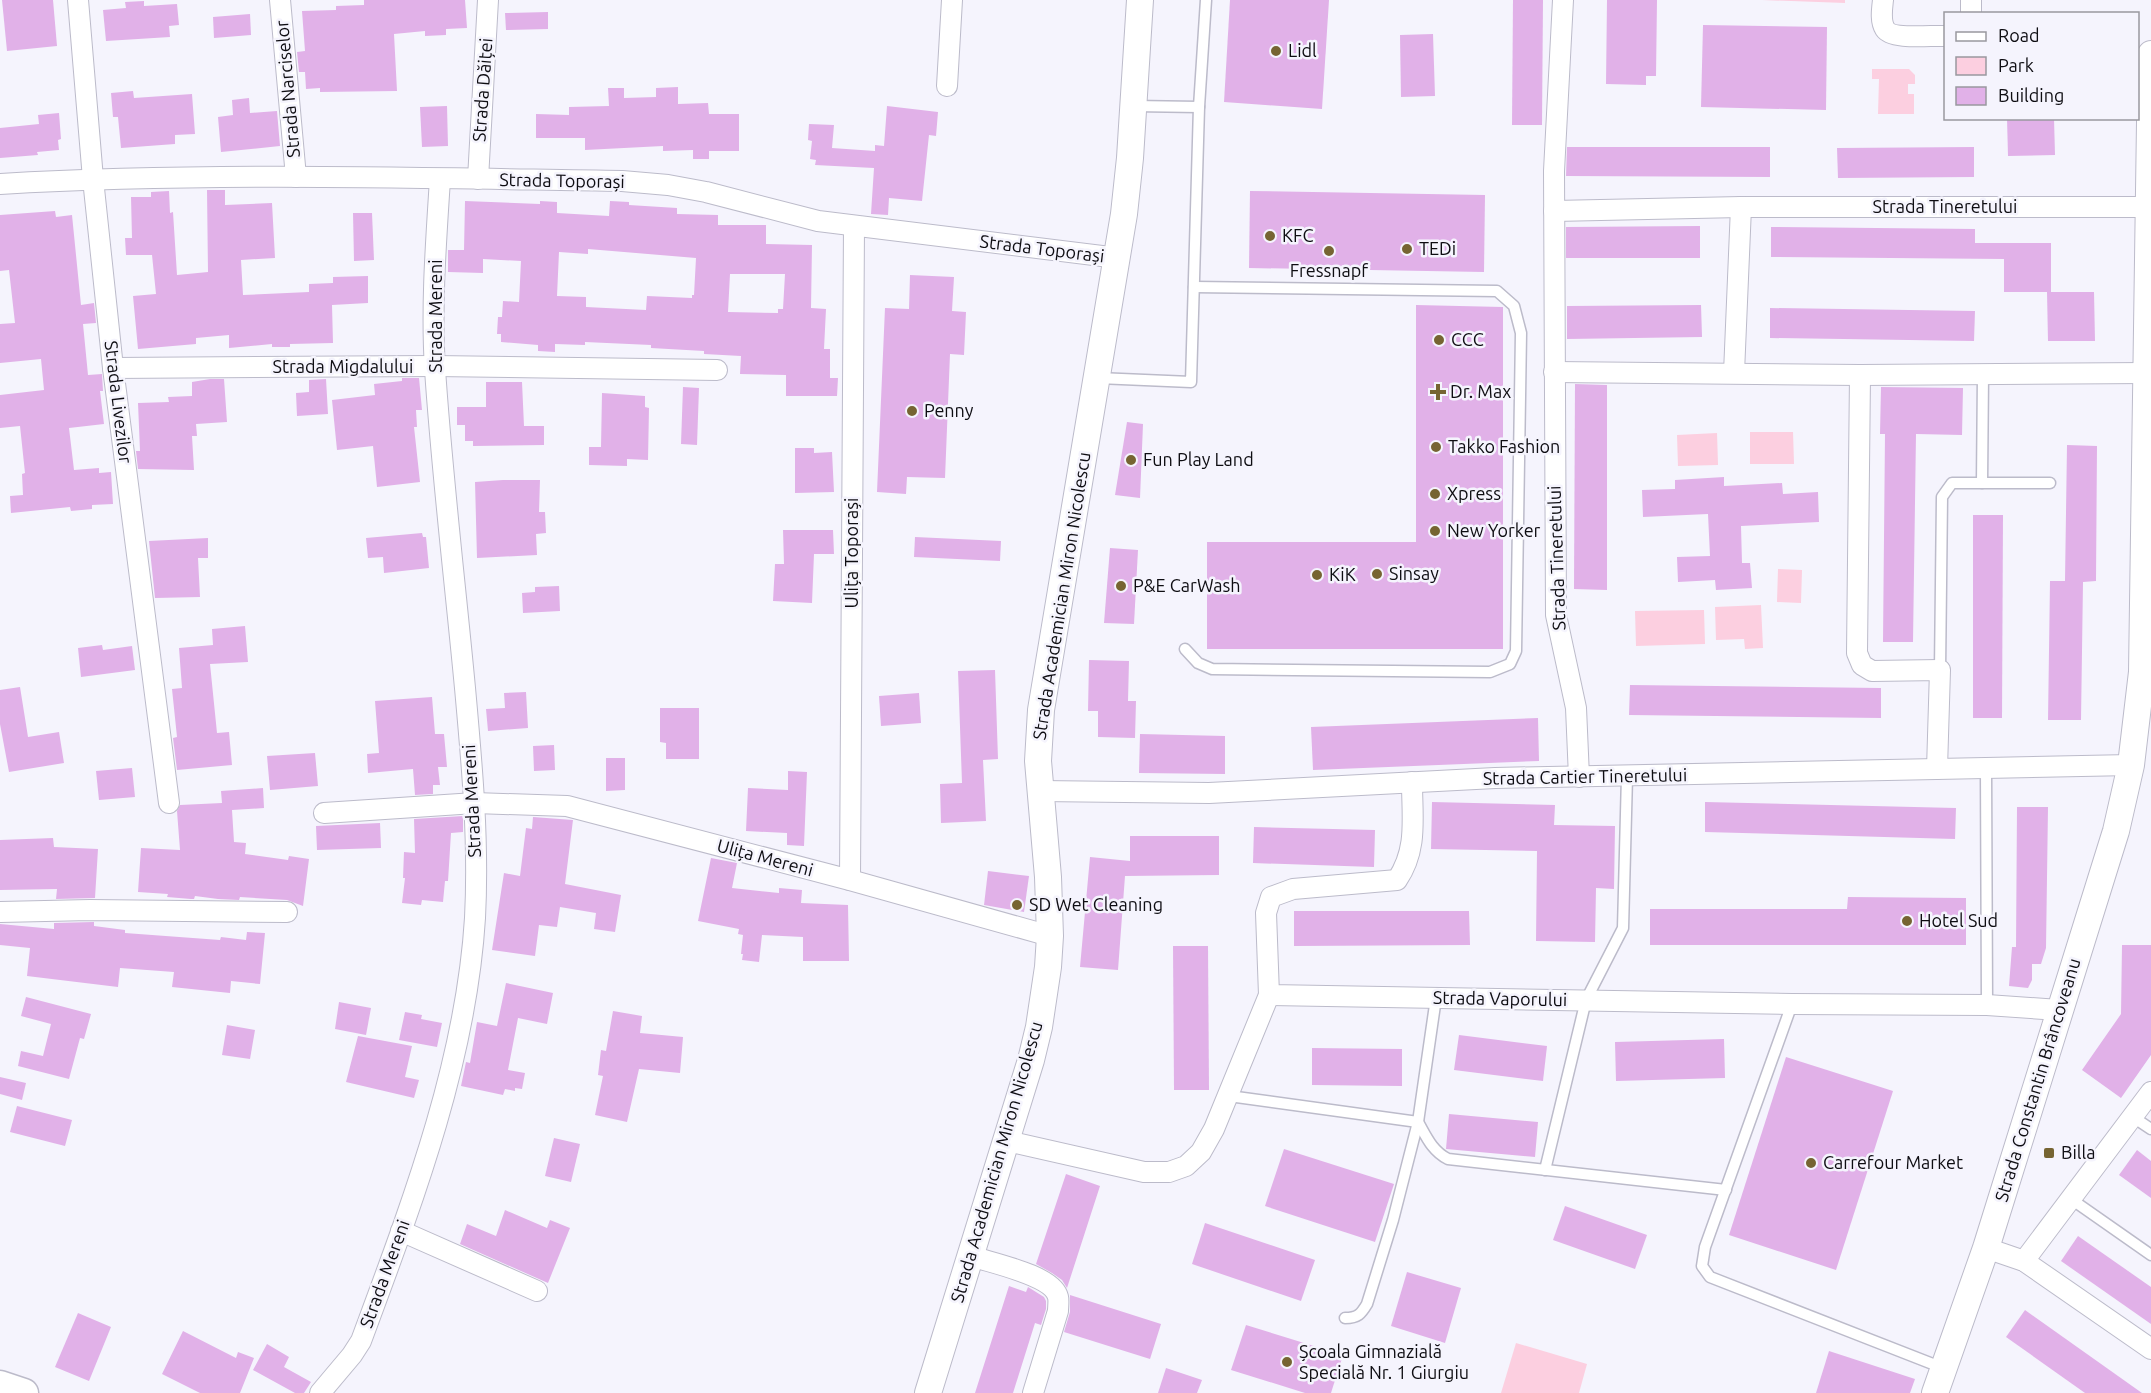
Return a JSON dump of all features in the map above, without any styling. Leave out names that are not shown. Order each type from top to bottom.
[{"type":"main road","points":[[0,1385],[24,1393]]},
{"type":"street","name":"Strada Livezilor","points":[[78,0],[93,179],[113,368],[169,803]]},
{"type":"street","name":"Strada Narciselor","points":[[280,0],[296,177]]},
{"type":"street","name":"Strada Dăiței","points":[[478,179],[488,0]]},
{"type":"street","points":[[947,86],[952,0]]},
{"type":"street","name":"Strada Academician Miron Nicolescu","points":[[928,1393],[1007,1140],[1039,1027],[1047,976],[1050,936],[1048,877],[1038,738],[1118,258],[1130,158],[1140,0]]},
{"type":"street","name":"Strada Tineretului","points":[[1563,0],[1554,211],[1556,615],[1576,708],[1579,777]]},
{"type":"street","points":[[1882,0],[1882,21],[1886,30],[1894,35],[1944,36]]},
{"type":"street","points":[[2131,765],[2142,672],[2148,473],[2151,54]]},
{"type":"street","name":"Strada Toporași","points":[[0,184],[93,179],[296,177],[622,182],[668,185],[706,192],[788,215],[854,226],[1118,258]]},
{"type":"street","name":"Strada Mereni","points":[[320,1393],[361,1341],[401,1231],[446,1085],[466,992],[475,916],[476,804],[435,366],[435,275],[440,179]]},
{"type":"street","points":[[1734,373],[1741,207]]},
{"type":"street","name":"Strada Tineretului","points":[[1554,211],[1741,207],[2149,207]]},
{"type":"street","name":"Ulița Toporași","points":[[850,880],[854,226]]},
{"type":"street","name":"Strada Migdalului","points":[[113,368],[435,366],[717,370]]},
{"type":"street","points":[[1554,372],[1860,375],[2147,373]]},
{"type":"street","points":[[1860,375],[1857,653],[1862,665],[1872,671],[1940,670],[1937,769]]},
{"type":"street","name":"Strada Cartier Tineretului","points":[[1041,790],[1209,793],[1412,782],[2131,765]]},
{"type":"street","name":"Strada Constantin Brâncoveanu","points":[[1935,1393],[1986,1248],[2116,831],[2131,765]]},
{"type":"street","points":[[1007,1140],[1144,1172],[1169,1172],[1186,1166],[1201,1152],[1214,1129],[1269,995],[1266,914],[1271,897],[1293,889],[1397,880],[1406,867],[1412,848],[1412,782]]},
{"type":"street","name":"Ulița Mereni","points":[[324,813],[476,804],[526,803],[567,806],[850,880],[1050,936]]},
{"type":"street","points":[[0,912],[90,910],[287,912]]},
{"type":"street","name":"Strada Vaporului","points":[[1269,995],[1987,1005],[2059,1010]]},
{"type":"street","points":[[2024,1262],[2151,1092]]},
{"type":"street","points":[[401,1231],[537,1291]]},
{"type":"street","points":[[1986,1248],[2024,1262],[2151,1349]]},
{"type":"street","points":[[970,1256],[1041,1279],[1052,1286],[1059,1297],[1058,1311],[1033,1393]]},
{"type":"lane","points":[[1098,378],[1191,382],[1199,107],[1206,0]]},
{"type":"lane","points":[[1134,106],[1199,107]]},
{"type":"lane","points":[[1185,650],[1198,663],[1212,669],[1490,672],[1510,664],[1516,651],[1521,333],[1515,306],[1497,291],[1194,287]]},
{"type":"lane","points":[[1982,483],[1983,374]]},
{"type":"lane","points":[[1940,670],[1942,496],[1952,483],[2050,483]]},
{"type":"lane","points":[[1986,769],[1987,1005]]},
{"type":"lane","points":[[1545,1170],[1587,1000],[1623,928],[1627,776]]},
{"type":"lane","points":[[1345,1318],[1353,1318],[1361,1314],[1367,1304],[1393,1220],[1418,1122],[1436,998]]},
{"type":"lane","points":[[1792,1004],[1705,1247],[1702,1266],[1710,1276],[1944,1368]]},
{"type":"lane","points":[[1229,1096],[1418,1122]]},
{"type":"lane","points":[[2133,1117],[2151,1129]]},
{"type":"lane","points":[[1418,1122],[1433,1148],[1438,1154],[1448,1159],[1726,1190]]},
{"type":"lane","points":[[2071,1199],[2151,1256]]},
{"type":"green space","points":[[1762,0],[1845,0],[1845,3]]},
{"type":"green space","points":[[1872,69],[1909,69],[1915,75],[1915,84],[1908,84],[1908,94],[1914,94],[1914,114],[1878,114],[1879,79],[1872,79]]},
{"type":"green space","points":[[1750,432],[1793,432],[1794,464],[1750,464]]},
{"type":"green space","points":[[1717,433],[1718,465],[1678,466],[1677,435]]},
{"type":"green space","points":[[1778,569],[1802,570],[1801,603],[1777,602]]},
{"type":"green space","points":[[1761,605],[1763,648],[1745,649],[1744,639],[1716,640],[1715,607]]},
{"type":"green space","points":[[1704,610],[1705,644],[1636,646],[1635,611]]},
{"type":"green space","points":[[1516,1343],[1587,1364],[1579,1393],[1501,1393]]},
{"type":"building","points":[[2,0],[53,0],[57,46],[7,51]]},
{"type":"building","points":[[364,0],[465,0],[467,28],[446,29],[446,35],[425,36],[425,31],[394,34],[397,91],[320,92],[320,88],[306,89],[305,72],[299,72],[297,52],[305,51],[302,11],[336,10],[336,6],[364,5]]},
{"type":"building","name":"Lidl","points":[[1230,0],[1329,0],[1322,109],[1224,102]]},
{"type":"building","points":[[1513,0],[1543,0],[1542,125],[1512,125]]},
{"type":"building","points":[[1607,0],[1657,0],[1656,76],[1646,76],[1646,85],[1606,84]]},
{"type":"building","points":[[144,1],[144,6],[177,4],[179,25],[169,26],[170,37],[106,41],[103,10],[126,8],[125,2]]},
{"type":"building","points":[[548,12],[548,29],[506,30],[505,13]]},
{"type":"building","points":[[250,14],[251,35],[214,38],[213,17]]},
{"type":"building","points":[[1703,25],[1827,27],[1826,110],[1701,107]]},
{"type":"building","points":[[1433,34],[1435,96],[1401,97],[1400,35]]},
{"type":"building","points":[[678,87],[678,104],[708,103],[709,114],[739,114],[739,151],[709,151],[709,159],[693,159],[693,150],[663,151],[663,146],[585,150],[585,138],[536,138],[536,114],[569,115],[569,107],[609,106],[608,88],[624,88],[624,98],[656,97],[656,88]]},
{"type":"building","points":[[133,91],[134,98],[192,94],[195,134],[175,135],[175,144],[121,148],[118,117],[113,117],[111,93]]},
{"type":"building","points":[[249,98],[250,113],[277,111],[280,146],[221,152],[218,117],[233,115],[232,100]]},
{"type":"building","points":[[447,106],[448,146],[422,147],[420,107]]},
{"type":"building","points":[[887,106],[938,112],[936,136],[929,135],[922,201],[889,198],[888,215],[871,214],[874,168],[815,165],[816,160],[810,159],[812,141],[808,140],[809,124],[834,125],[832,148],[875,151],[875,145],[884,146]]},
{"type":"building","points":[[59,113],[61,139],[58,140],[59,150],[37,152],[38,155],[0,158],[0,128],[39,124],[38,115]]},
{"type":"building","points":[[2007,120],[2054,120],[2055,155],[2008,156]]},
{"type":"building","points":[[1567,147],[1770,147],[1770,177],[1566,176]]},
{"type":"building","points":[[1974,147],[1974,177],[1838,178],[1837,148]]},
{"type":"building","points":[[207,190],[225,190],[225,205],[272,203],[275,258],[241,260],[243,295],[309,292],[309,284],[333,283],[333,277],[368,276],[368,303],[332,305],[333,343],[290,344],[290,347],[272,347],[272,344],[229,348],[229,335],[196,338],[196,344],[138,349],[133,296],[156,294],[152,255],[126,255],[125,238],[132,238],[131,197],[151,197],[151,192],[169,191],[170,213],[173,212],[177,275],[208,272]]},
{"type":"building","points":[[1250,191],[1485,195],[1484,272],[1249,268]]},
{"type":"building","points":[[465,201],[540,204],[540,201],[557,202],[557,213],[609,216],[610,201],[629,202],[629,205],[677,208],[677,214],[718,215],[718,225],[766,225],[766,244],[812,245],[811,308],[826,309],[824,349],[830,349],[830,378],[838,378],[837,396],[786,396],[786,375],[740,374],[741,356],[651,348],[651,345],[585,342],[585,345],[555,344],[555,352],[538,351],[538,345],[501,342],[501,334],[497,334],[498,317],[502,317],[503,301],[519,302],[521,261],[483,259],[483,273],[448,272],[448,250],[464,250]],"holes":[[[588,249],[696,258],[694,295],[692,298],[647,296],[646,310],[586,307],[586,297],[557,296],[559,252],[588,254]],[[730,274],[785,274],[783,309],[778,309],[778,313],[728,312]]]},
{"type":"building","points":[[55,211],[56,217],[72,215],[81,305],[94,303],[96,323],[83,324],[88,375],[102,374],[103,391],[100,391],[104,424],[69,428],[74,470],[99,468],[99,473],[111,472],[113,504],[92,505],[92,509],[71,511],[70,507],[11,513],[10,496],[23,495],[22,474],[25,473],[20,426],[0,428],[0,395],[44,390],[41,359],[0,363],[0,324],[15,323],[9,270],[0,271],[0,215]]},
{"type":"building","points":[[353,213],[372,213],[374,260],[354,261]]},
{"type":"building","points":[[1700,226],[1700,258],[1566,258],[1566,227]]},
{"type":"building","points":[[1771,227],[1975,229],[1975,243],[2051,243],[2051,292],[2004,292],[2004,259],[1771,257]]},
{"type":"building","points":[[910,275],[954,277],[952,311],[966,312],[964,355],[950,354],[945,478],[907,477],[906,494],[877,492],[885,308],[909,309]]},
{"type":"building","points":[[2047,292],[2094,292],[2095,341],[2048,341]]},
{"type":"building","points":[[1416,305],[1503,307],[1503,649],[1207,649],[1207,542],[1416,542]]},
{"type":"building","points":[[1701,305],[1702,337],[1567,339],[1567,306]]},
{"type":"building","points":[[1770,308],[1975,311],[1974,341],[1770,338]]},
{"type":"building","points":[[402,378],[419,378],[422,410],[416,410],[417,427],[414,427],[420,482],[377,487],[373,446],[337,450],[332,400],[375,395],[374,384],[402,381]]},
{"type":"building","points":[[224,379],[227,422],[196,424],[197,436],[192,436],[194,470],[138,469],[136,451],[140,451],[138,403],[169,402],[168,397],[192,396],[192,382]]},
{"type":"building","points":[[326,379],[328,414],[297,416],[296,393],[309,392],[309,380]]},
{"type":"building","points":[[486,382],[522,382],[524,426],[544,426],[544,445],[473,446],[473,441],[465,441],[465,425],[457,425],[457,407],[486,407]]},
{"type":"building","points":[[1575,384],[1607,385],[1607,590],[1574,589]]},
{"type":"building","points":[[683,387],[699,388],[697,445],[681,444]]},
{"type":"building","points":[[1881,387],[1963,388],[1962,435],[1916,434],[1913,642],[1883,642],[1885,434],[1880,434]]},
{"type":"building","points":[[602,393],[645,396],[645,407],[649,408],[648,460],[627,459],[627,466],[589,465],[589,447],[601,447]]},
{"type":"building","name":"Fun Play Land","points":[[1127,422],[1143,424],[1140,498],[1115,495]]},
{"type":"building","points":[[2067,445],[2097,446],[2096,581],[2083,582],[2081,720],[2048,720],[2050,581],[2065,581]]},
{"type":"building","points":[[795,448],[814,448],[814,453],[832,452],[834,492],[795,493]]},
{"type":"building","points":[[1724,477],[1724,486],[1782,483],[1783,494],[1818,492],[1819,522],[1741,526],[1742,563],[1750,563],[1752,588],[1716,590],[1715,580],[1678,582],[1677,557],[1710,556],[1708,514],[1643,517],[1642,490],[1675,489],[1675,480]]},
{"type":"building","points":[[540,480],[539,512],[545,512],[546,533],[536,534],[537,555],[477,558],[475,482]]},
{"type":"building","points":[[1973,515],[2003,515],[2002,718],[1973,718]]},
{"type":"building","points":[[783,530],[833,530],[834,554],[814,554],[812,603],[773,601],[775,564],[784,564]]},
{"type":"building","points":[[422,533],[423,537],[426,537],[429,568],[384,573],[383,557],[368,558],[366,538]]},
{"type":"building","points":[[915,537],[1001,541],[1000,561],[914,557]]},
{"type":"building","points":[[208,538],[208,558],[198,558],[200,597],[155,598],[149,541]]},
{"type":"building","name":"P&E CarWash","points":[[1110,548],[1138,550],[1134,624],[1104,623]]},
{"type":"building","points":[[559,586],[560,611],[523,613],[522,593],[535,592],[535,587]]},
{"type":"building","points":[[245,626],[248,662],[210,664],[217,733],[229,732],[232,765],[177,770],[173,738],[177,737],[172,689],[182,688],[179,648],[213,645],[212,629]]},
{"type":"building","points":[[102,645],[103,650],[132,646],[135,670],[81,677],[78,648]]},
{"type":"building","points":[[1089,660],[1129,661],[1128,701],[1136,701],[1135,738],[1098,737],[1098,711],[1088,711]]},
{"type":"building","points":[[995,670],[998,759],[983,760],[986,821],[941,823],[940,784],[962,783],[958,671]]},
{"type":"building","points":[[1630,685],[1881,688],[1881,718],[1629,715]]},
{"type":"building","points":[[20,687],[28,737],[59,732],[64,763],[9,772],[0,724],[0,690]]},
{"type":"building","points":[[526,692],[528,728],[488,731],[486,709],[505,708],[504,693]]},
{"type":"building","points":[[919,693],[921,723],[881,726],[879,696]]},
{"type":"building","points":[[432,697],[435,734],[444,734],[447,767],[438,767],[440,785],[433,785],[433,794],[415,795],[413,769],[368,773],[367,754],[379,753],[375,701]]},
{"type":"building","points":[[660,708],[699,708],[699,759],[666,759],[666,743],[660,742]]},
{"type":"building","points":[[1538,718],[1539,761],[1313,770],[1311,727]]},
{"type":"building","points":[[1140,734],[1225,736],[1225,774],[1139,773]]},
{"type":"building","points":[[554,745],[555,770],[534,771],[533,746]]},
{"type":"building","points":[[315,753],[318,786],[270,790],[267,756]]},
{"type":"building","points":[[606,758],[625,758],[625,790],[606,791]]},
{"type":"building","points":[[132,768],[135,797],[99,800],[96,771]]},
{"type":"building","points":[[788,771],[807,772],[804,846],[787,845],[787,833],[746,831],[748,788],[788,790]]},
{"type":"building","points":[[263,788],[264,808],[232,810],[234,842],[246,843],[245,854],[288,860],[289,856],[309,859],[303,906],[287,900],[240,897],[239,900],[195,896],[191,899],[167,897],[168,894],[138,892],[141,848],[180,850],[177,811],[180,805],[222,803],[221,791]]},
{"type":"building","points":[[1432,802],[1555,805],[1554,825],[1615,826],[1614,889],[1596,888],[1595,942],[1536,941],[1537,851],[1431,849]]},
{"type":"building","points":[[1705,802],[1956,808],[1955,839],[1705,832]]},
{"type":"building","points":[[2017,807],[2048,807],[2046,948],[2041,964],[2032,964],[2032,980],[2028,988],[2009,986],[2012,947],[2016,947]]},
{"type":"building","points":[[463,816],[463,832],[451,833],[448,881],[445,881],[443,902],[422,900],[421,905],[402,903],[405,878],[403,878],[404,852],[415,853],[414,819]]},
{"type":"building","points":[[533,817],[573,820],[565,884],[621,895],[615,932],[594,929],[596,913],[560,907],[557,927],[539,925],[535,956],[492,950],[504,873],[520,876],[526,828],[532,829]]},
{"type":"building","points":[[380,823],[381,848],[317,850],[316,826]]},
{"type":"building","points":[[1254,827],[1375,830],[1374,867],[1253,863]]},
{"type":"building","points":[[1130,836],[1219,836],[1219,875],[1125,876],[1118,970],[1080,967],[1090,857],[1130,861]]},
{"type":"building","points":[[53,838],[54,847],[98,849],[95,898],[56,899],[57,889],[0,890],[0,840]]},
{"type":"building","points":[[711,858],[737,863],[732,888],[779,893],[779,888],[802,890],[801,903],[848,905],[849,961],[803,961],[803,937],[762,935],[759,962],[742,960],[743,935],[738,934],[739,929],[698,921]]},
{"type":"building","points":[[988,871],[1029,876],[1024,912],[984,905]]},
{"type":"building","points":[[1848,897],[1966,898],[1966,945],[1650,945],[1650,909],[1847,909]]},
{"type":"building","points":[[1294,911],[1469,911],[1470,945],[1294,946]]},
{"type":"building","points":[[94,922],[94,926],[125,930],[125,933],[220,940],[221,937],[246,940],[247,932],[265,933],[260,984],[231,981],[230,993],[172,987],[174,972],[120,968],[118,987],[27,976],[30,948],[0,945],[0,924],[54,929],[54,923]]},
{"type":"building","points":[[2122,945],[2151,945],[2151,1055],[2121,1098],[2082,1070],[2121,1014]]},
{"type":"building","points":[[1173,946],[1208,946],[1209,1090],[1174,1090]]},
{"type":"building","points":[[506,983],[553,993],[547,1024],[518,1018],[508,1070],[525,1073],[522,1089],[515,1088],[515,1091],[505,1089],[503,1095],[461,1086],[466,1062],[470,1063],[477,1022],[497,1026]]},
{"type":"building","points":[[26,997],[91,1014],[84,1039],[80,1038],[69,1079],[18,1066],[21,1051],[43,1056],[51,1024],[21,1016]]},
{"type":"building","points":[[339,1002],[371,1008],[366,1035],[335,1029]]},
{"type":"building","points":[[613,1011],[642,1016],[640,1033],[683,1037],[680,1073],[639,1069],[627,1122],[595,1115],[603,1076],[598,1075],[601,1050],[606,1051]]},
{"type":"building","points":[[405,1012],[422,1015],[421,1019],[442,1023],[437,1047],[399,1040]]},
{"type":"building","points":[[227,1025],[255,1030],[250,1059],[222,1055]]},
{"type":"building","points":[[1459,1035],[1547,1046],[1543,1081],[1454,1070]]},
{"type":"building","points":[[358,1036],[412,1046],[405,1077],[419,1080],[414,1098],[346,1082]]},
{"type":"building","points":[[1724,1039],[1725,1078],[1616,1081],[1615,1042]]},
{"type":"building","points":[[1312,1048],[1402,1049],[1402,1086],[1312,1085]]},
{"type":"building","name":"Carrefour Market","points":[[1786,1057],[1893,1091],[1836,1270],[1729,1235]]},
{"type":"building","points":[[0,1077],[26,1083],[22,1100],[0,1094]]},
{"type":"building","points":[[17,1106],[72,1120],[65,1146],[10,1132]]},
{"type":"building","points":[[1449,1114],[1538,1122],[1535,1157],[1446,1149]]},
{"type":"building","points":[[554,1138],[580,1144],[571,1182],[545,1176]]},
{"type":"building","points":[[1284,1149],[1394,1184],[1375,1242],[1265,1206]]},
{"type":"building","points":[[2137,1150],[2151,1161],[2151,1198],[2119,1175]]},
{"type":"building","points":[[1066,1174],[1100,1186],[1067,1288],[1062,1280],[1036,1264]]},
{"type":"building","points":[[1565,1206],[1647,1235],[1635,1269],[1553,1240]]},
{"type":"building","points":[[505,1210],[547,1228],[550,1220],[570,1228],[548,1283],[460,1244],[467,1224],[496,1236]]},
{"type":"building","points":[[1205,1223],[1315,1260],[1301,1301],[1192,1264]]},
{"type":"building","points":[[2078,1236],[2151,1287],[2151,1324],[2061,1261]]},
{"type":"building","points":[[1407,1272],[1461,1288],[1445,1343],[1391,1326]]},
{"type":"building","points":[[1009,1286],[1026,1292],[1028,1287],[1044,1297],[1046,1309],[1041,1325],[1035,1323],[1013,1393],[975,1393]]},
{"type":"building","points":[[1070,1295],[1161,1324],[1150,1359],[1064,1332],[1070,1312]]},
{"type":"building","points":[[2025,1310],[2142,1393],[2085,1393],[2006,1337]]},
{"type":"building","points":[[78,1313],[111,1327],[89,1381],[55,1367]]},
{"type":"building","name":"Școala Gimnazială Specială Nr. 1 Giurgiu","points":[[1246,1325],[1343,1355],[1331,1393],[1305,1393],[1231,1370]]},
{"type":"building","points":[[183,1331],[236,1358],[238,1352],[254,1358],[240,1393],[200,1393],[162,1374]]},
{"type":"building","points":[[267,1344],[289,1357],[284,1367],[311,1382],[304,1393],[295,1393],[253,1370]]},
{"type":"building","points":[[1829,1351],[1915,1379],[1910,1393],[1816,1393]]},
{"type":"building","points":[[1166,1368],[1202,1380],[1197,1393],[1158,1393]]},
{"type":"place","name":"Lidl","points":[[1276,51]]},
{"type":"place","name":"KFC","points":[[1270,236]]},
{"type":"place","name":"TEDi","points":[[1407,249]]},
{"type":"place","name":"Fressnapf","points":[[1329,251]]},
{"type":"place","name":"CCC","points":[[1439,340]]},
{"type":"place","name":"Dr. Max","points":[[1438,392]]},
{"type":"place","name":"Penny","points":[[912,411]]},
{"type":"place","name":"Takko Fashion","points":[[1436,447]]},
{"type":"place","name":"Fun Play Land","points":[[1131,460]]},
{"type":"place","name":"Xpress","points":[[1435,494]]},
{"type":"place","name":"New Yorker","points":[[1435,531]]},
{"type":"place","name":"Sinsay","points":[[1377,574]]},
{"type":"place","name":"KiK","points":[[1317,575]]},
{"type":"place","name":"P&E CarWash","points":[[1121,586]]},
{"type":"place","name":"SD Wet Cleaning","points":[[1017,905]]},
{"type":"place","name":"Hotel Sud","points":[[1907,921]]},
{"type":"place","name":"Billa","points":[[2049,1153]]},
{"type":"place","name":"Carrefour Market","points":[[1811,1163]]},
{"type":"place","name":"Școala Gimnazială Specială Nr. 1 Giurgiu","points":[[1287,1362]]}]
